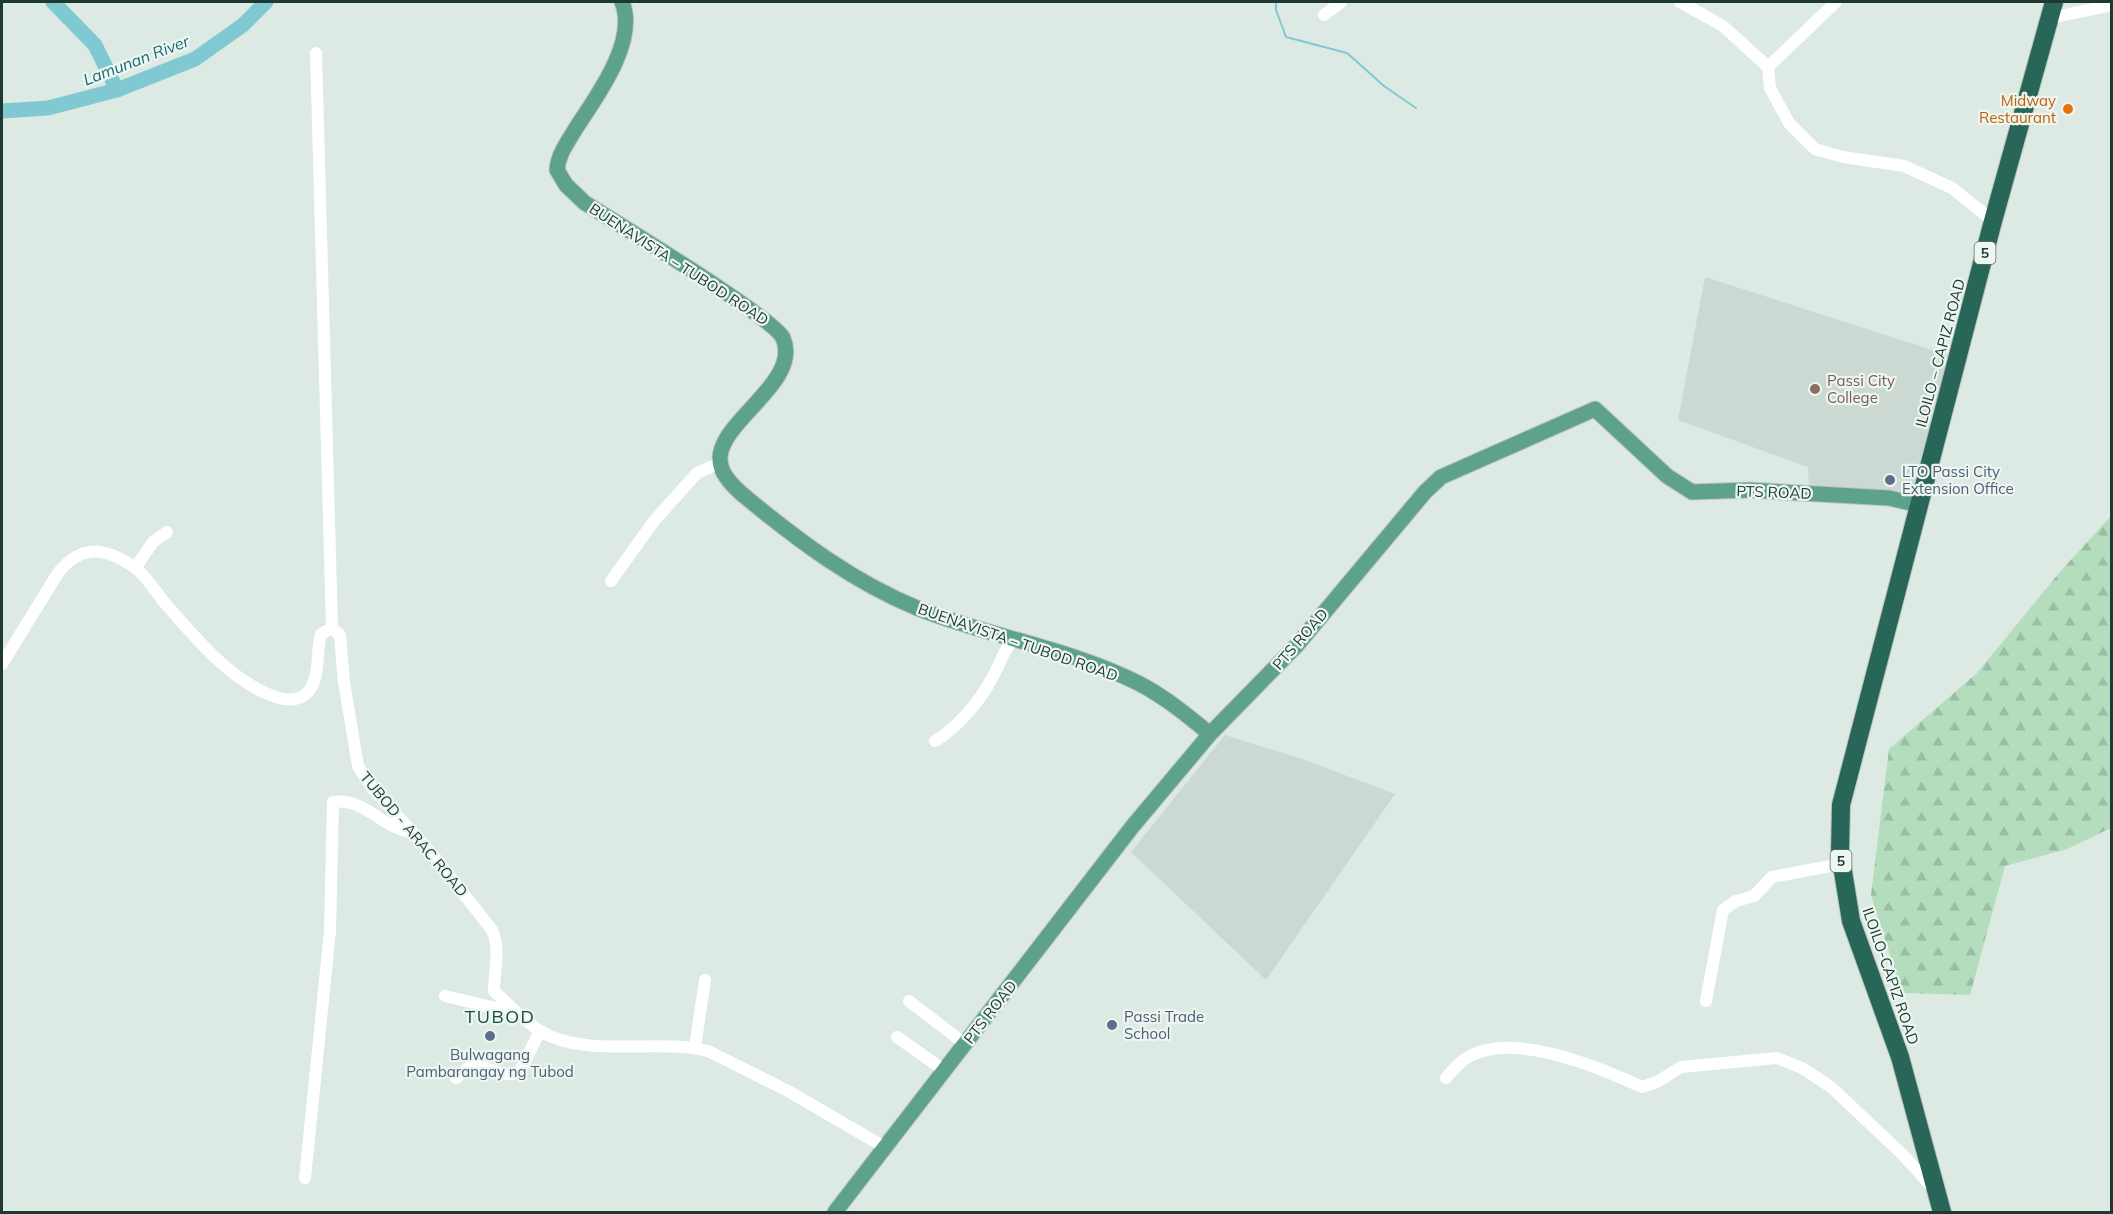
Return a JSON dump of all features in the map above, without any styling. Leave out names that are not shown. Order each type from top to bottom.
[{"type":"highway","name":"ILOILO – CAPIZ ROAD","points":[[1919,505],[1993,221],[2052,10]]},
{"type":"highway","name":"ILOILO-CAPIZ ROAD","points":[[1919,505],[1841,805],[1841,864],[1851,921],[1900,1057],[1942,1212]]},
{"type":"main road","name":"BUENAVISTA – TUBOD ROAD","points":[[622,2],[628,21],[619,52],[596,97],[560,155],[558,170],[566,185],[585,203],[754,311],[782,336],[785,352],[783,363],[766,392],[727,440],[721,452],[720,464],[724,474],[746,498],[831,564],[915,607],[1089,663],[1139,684],[1178,708],[1210,734]]},
{"type":"main road","name":"PTS ROAD","points":[[835,1212],[1132,827],[1210,734],[1297,645],[1425,492],[1442,477],[1595,409],[1667,476],[1692,492],[1784,492],[1889,498],[1919,505]]},
{"type":"street","points":[[1324,15],[1341,2]]},
{"type":"street","points":[[1680,2],[1723,26],[1768,67],[1770,88],[1789,123],[1815,149],[1843,157],[1904,166],[1952,188],[1993,221]]},
{"type":"street","points":[[1768,67],[1836,2]]},
{"type":"street","points":[[2052,10],[2112,5]]},
{"type":"street","points":[[2,664],[68,561],[83,551],[97,552],[135,568],[201,642],[237,676],[260,692],[288,700],[302,697],[310,688],[315,675],[321,634],[332,628],[316,53]]},
{"type":"street","points":[[611,581],[654,521],[697,474],[720,464]]},
{"type":"street","points":[[135,568],[153,542],[166,532]]},
{"type":"street","name":"TUBOD - ARAC ROAD","points":[[332,628],[340,635],[344,682],[358,766],[373,789],[492,930],[497,941],[498,954],[495,991],[517,1013],[540,1031],[561,1040],[695,1047],[736,1063],[886,1148]]},
{"type":"street","points":[[935,741],[957,725],[993,678],[1002,652],[1012,640]]},
{"type":"street","points":[[305,1178],[330,931],[333,802],[354,802],[392,827],[411,832]]},
{"type":"street","points":[[1706,1001],[1723,910],[1736,901],[1754,896],[1772,877],[1841,864]]},
{"type":"street","points":[[695,1047],[705,980]]},
{"type":"street","points":[[446,996],[517,1013]]},
{"type":"street","points":[[909,1001],[965,1044]]},
{"type":"street","points":[[456,1078],[472,1065],[484,1065],[514,1075],[520,1071],[540,1031]]},
{"type":"street","points":[[897,1037],[945,1071]]},
{"type":"street","points":[[1446,1078],[1459,1062],[1472,1055],[1492,1050],[1528,1048],[1586,1065],[1642,1087],[1657,1082],[1681,1068],[1784,1059],[1820,1078],[1831,1087],[1902,1154],[1934,1189]]},
{"type":"shaded area","name":"Passi City College","points":[[1705,277],[1954,357],[1918,496],[1809,489],[1808,467],[1678,420]]},
{"type":"shaded area","points":[[1225,735],[1305,760],[1395,794],[1266,980],[1131,852]]},
{"type":"green space","points":[[2111,516],[2111,828],[2067,849],[2005,866],[1970,995],[1902,993],[1871,895],[1889,749],[1977,673],[2059,573]]},
{"type":"waterway","points":[[53,2],[95,45],[117,90]]},
{"type":"waterway","name":"Lamunan River","points":[[2,111],[48,108],[117,90],[195,59],[243,25],[266,2]]},
{"type":"waterway","points":[[1276,2],[1276,10],[1286,37],[1347,53],[1384,86],[1416,108]]},
{"type":"place","name":"Midway Restaurant","points":[[2068,109]]},
{"type":"place","name":"Passi City College","points":[[1815,389]]},
{"type":"place","name":"LTO Passi City Extension Office","points":[[1890,480]]},
{"type":"place","name":"Passi Trade School","points":[[1112,1025]]},
{"type":"place","name":"Bulwagang Pambarangay ng Tubod","points":[[490,1036]]},
{"type":"district","name":"TUBOD","points":[[500,1016]]}]
